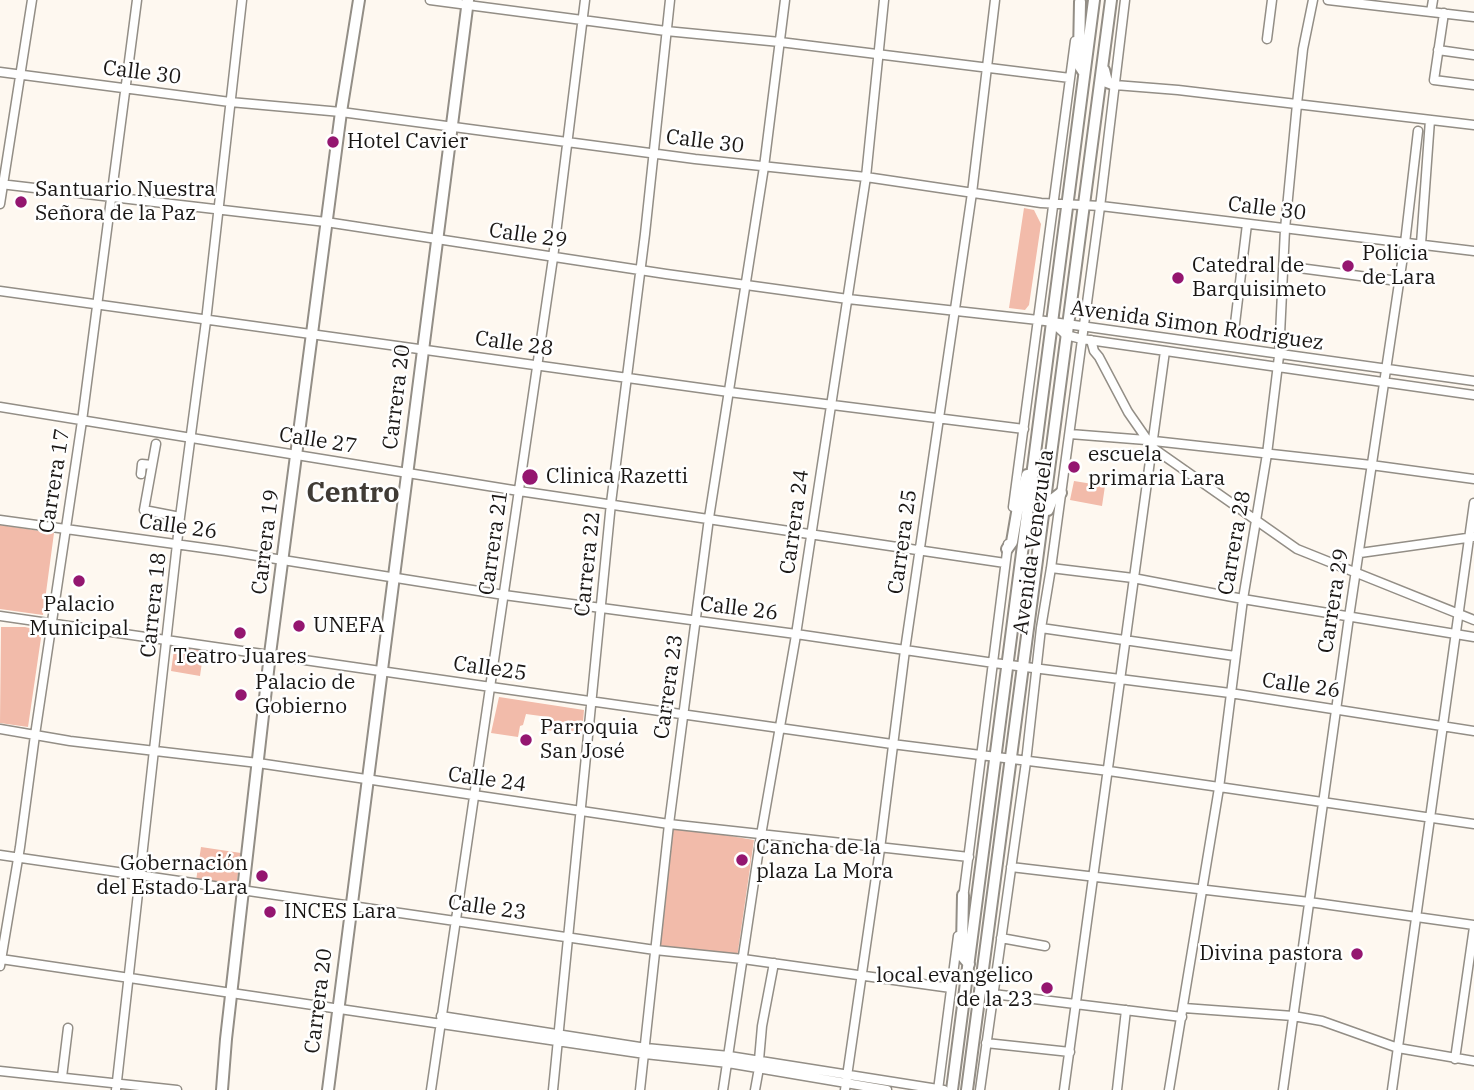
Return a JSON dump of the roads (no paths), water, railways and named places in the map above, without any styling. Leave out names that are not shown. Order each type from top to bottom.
[{"type":"street","points":[[0,204],[32,0]]},
{"type":"street","name":"Carrera 17","points":[[0,966],[4,914],[18,859],[82,421],[137,0]]},
{"type":"street","name":"Carrera 18","points":[[117,1087],[180,517],[206,321],[242,0]]},
{"type":"street","name":"Carrera 19","points":[[222,1090],[242,889],[270,654],[341,111],[359,0]]},
{"type":"street","points":[[430,0],[468,2],[666,32],[780,42],[1070,78]]},
{"type":"street","name":"Carrera 21","points":[[430,1090],[553,258],[585,0]]},
{"type":"street","name":"Carrera 22","points":[[553,1090],[583,810],[611,503],[628,377],[670,0]]},
{"type":"street","name":"Carrera 23","points":[[640,1090],[683,713],[709,519],[764,167],[785,0]]},
{"type":"street","name":"Carrera 24","points":[[723,1090],[761,835],[796,634],[848,299],[866,177],[884,0]]},
{"type":"street","name":"Carrera 25","points":[[846,1082],[919,551],[972,193],[995,0]]},
{"type":"street","name":"Avenida Venezuela","points":[[952,1090],[1094,0]]},
{"type":"street","name":"Avenida Venezuela","points":[[980,1090],[1080,352],[1086,340],[1084,328],[1125,0]]},
{"type":"street","points":[[1267,39],[1272,0]]},
{"type":"street","name":"Carrera 28","points":[[1169,1090],[1219,788],[1243,599],[1267,454],[1279,356],[1297,104],[1303,49],[1313,0]]},
{"type":"street","points":[[1328,0],[1474,17]]},
{"type":"street","points":[[1431,12],[1433,0]]},
{"type":"street","points":[[1080,1],[1079,65],[1084,73]]},
{"type":"street","name":"Avenida Venezuela","points":[[938,1090],[969,858],[979,755],[994,663],[1080,1]]},
{"type":"street","name":"Carrera 20","points":[[328,1090],[468,2]]},
{"type":"street","points":[[1110,3],[1104,68],[1105,79],[1115,85],[1474,125]]},
{"type":"street","name":"Avenida Venezuela","points":[[967,1090],[1110,3]]},
{"type":"street","points":[[1444,13],[1434,80],[1474,85]]},
{"type":"street","points":[[1438,50],[1474,55]]},
{"type":"street","name":"Calle 30","points":[[0,72],[230,102],[341,111],[654,154],[866,177],[1067,206],[1084,205],[1474,251]]},
{"type":"street","points":[[1422,244],[1430,120]]},
{"type":"street","name":"Carrera 29","points":[[1283,1090],[1349,617],[1405,243],[1418,131]]},
{"type":"street","name":"Calle 29","points":[[2,184],[326,222],[553,258],[848,299],[1052,322]]},
{"type":"street","points":[[1234,332],[1247,224]]},
{"type":"street","points":[[1284,266],[1398,281]]},
{"type":"street","name":"Calle 28","points":[[0,291],[206,321],[1024,429]]},
{"type":"street","name":"Avenida Simon Rodriguez","points":[[1052,322],[1086,340],[1474,395]]},
{"type":"street","name":"Avenida Simon Rodriguez","points":[[1067,330],[1084,328],[1474,382]]},
{"type":"street","points":[[1086,340],[1151,443],[1297,549],[1474,620]]},
{"type":"street","points":[[1080,352],[1094,351]]},
{"type":"street","points":[[1064,1090],[1165,351]]},
{"type":"street","name":"Calle 27","points":[[0,407],[519,491],[1005,563]]},
{"type":"street","points":[[1070,434],[1371,465],[1474,480]]},
{"type":"street","points":[[156,444],[144,510],[180,517]]},
{"type":"street","points":[[141,474],[143,460],[152,466]]},
{"type":"street","points":[[1007,549],[1012,542],[1018,501],[1034,460]]},
{"type":"street","points":[[1035,574],[1045,516],[1052,500],[1061,494]]},
{"type":"street","points":[[1392,1090],[1472,537],[1474,503]]},
{"type":"street","name":"Calle 26","points":[[0,520],[178,544],[504,595],[1036,669],[1230,693],[1474,731]]},
{"type":"street","points":[[1360,553],[1472,537]]},
{"type":"street","points":[[1051,568],[1133,578],[1474,637]]},
{"type":"street","name":"Calle25","points":[[0,616],[892,744],[1109,771],[1474,824]]},
{"type":"street","points":[[1041,628],[1235,656]]},
{"type":"street","name":"Calle 24","points":[[0,729],[70,741],[258,763],[669,824],[969,858]]},
{"type":"street","name":"Calle 23","points":[[0,855],[655,950],[743,959],[951,988]]},
{"type":"street","points":[[1011,867],[1309,902],[1474,926],[1455,1059]]},
{"type":"street","points":[[963,895],[962,946],[963,957],[969,964]]},
{"type":"street","points":[[991,906],[986,980],[993,995],[1126,1010],[1293,1016],[1328,1022],[1398,1048],[1474,1061]]},
{"type":"street","points":[[1001,938],[1045,946]]},
{"type":"street","points":[[1,959],[231,993],[440,1019],[646,1051],[728,1059],[887,1090]]},
{"type":"street","points":[[755,1090],[762,1026],[774,963]]},
{"type":"street","points":[[1117,1090],[1126,1010]]},
{"type":"street","points":[[62,1077],[68,1028]]},
{"type":"street","points":[[986,1043],[1070,1052]]},
{"type":"street","points":[[0,1071],[62,1077],[117,1087],[177,1090]]},
{"type":"street","points":[[846,1082],[944,1090]]},
{"type":"place","name":"Hotel Cavier","points":[[333,142]]},
{"type":"place","name":"Santuario Nuestra Señora de la Paz","points":[[21,202]]},
{"type":"place","name":"Policia de Lara","points":[[1348,266]]},
{"type":"place","name":"Catedral de Barquisimeto","points":[[1178,278]]},
{"type":"place","name":"escuela primaria Lara","points":[[1074,467]]},
{"type":"place","name":"Clinica Razetti","points":[[530,477]]},
{"type":"place","name":"Palacio Municipal","points":[[79,581]]},
{"type":"place","name":"UNEFA","points":[[299,626]]},
{"type":"place","name":"Teatro Juares","points":[[240,633]]},
{"type":"place","name":"Palacio de Gobierno","points":[[241,695]]},
{"type":"place","name":"Parroquia San José","points":[[526,740]]},
{"type":"place","name":"Cancha de la plaza La Mora","points":[[742,860]]},
{"type":"place","name":"Gobernación del Estado Lara","points":[[262,876]]},
{"type":"place","name":"INCES Lara","points":[[270,912]]},
{"type":"place","name":"Divina pastora","points":[[1357,954]]},
{"type":"place","name":"local evangelico de la 23","points":[[1047,988]]},
{"type":"district","name":"Centro","points":[[353,494]]}]
